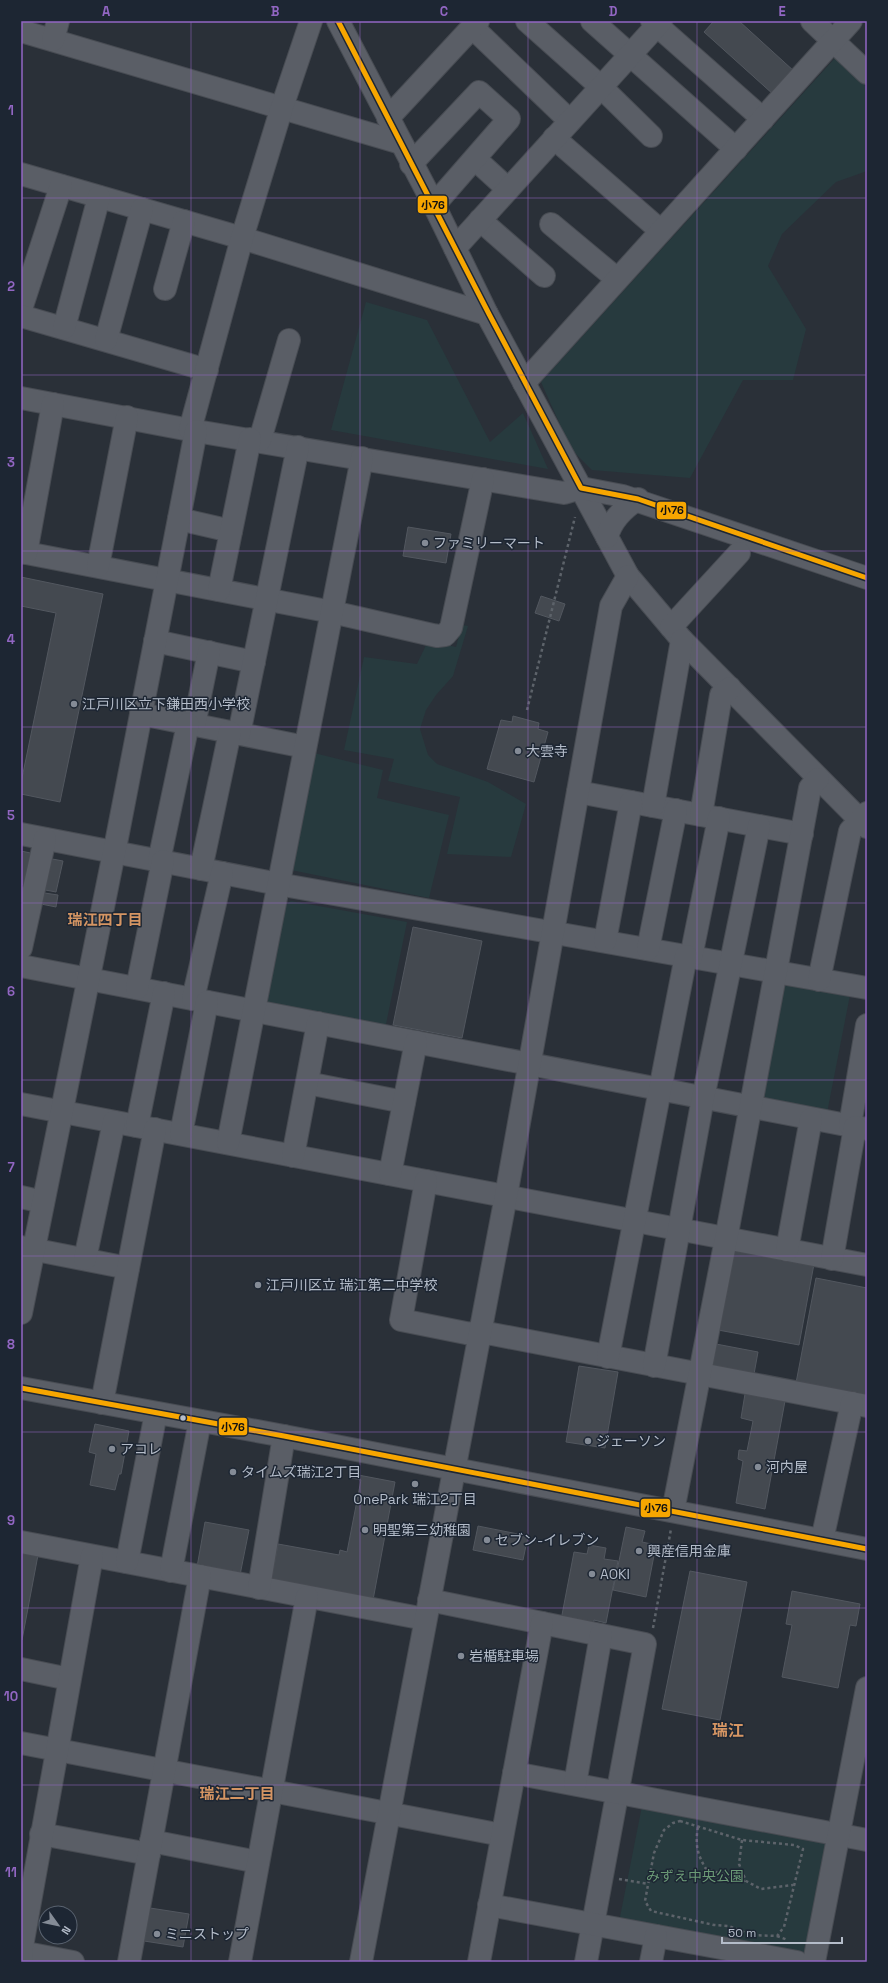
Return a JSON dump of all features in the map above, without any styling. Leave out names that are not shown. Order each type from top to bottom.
[{"type":"street","points":[[21,1313],[28,1248],[44,1202],[179,519],[193,430],[207,370],[242,238],[282,107],[311,21]]},
{"type":"street","points":[[338,21],[434,205],[524,383],[628,576],[677,634],[818,779],[865,820],[850,832],[818,980]]},
{"type":"street","points":[[527,21],[601,87],[651,136]]},
{"type":"street","points":[[592,21],[736,149]]},
{"type":"street","points":[[812,21],[867,73]]},
{"type":"street","points":[[524,383],[851,21]]},
{"type":"street","points":[[455,248],[630,55],[656,23],[763,119]]},
{"type":"street","points":[[388,118],[475,24],[570,121]]},
{"type":"street","points":[[21,31],[55,31],[282,107],[401,143]]},
{"type":"street","points":[[412,164],[479,92],[509,119],[475,160],[434,205]]},
{"type":"street","points":[[554,138],[661,231]]},
{"type":"street","points":[[475,160],[508,189]]},
{"type":"street","points":[[21,174],[242,238],[488,314]]},
{"type":"street","points":[[21,309],[61,186]]},
{"type":"street","points":[[64,328],[99,197]]},
{"type":"street","points":[[106,340],[142,209]]},
{"type":"street","points":[[480,220],[544,276]]},
{"type":"street","points":[[165,289],[184,222]]},
{"type":"street","points":[[551,224],[618,279]]},
{"type":"street","points":[[21,316],[207,370]]},
{"type":"street","points":[[219,590],[231,531],[255,440],[289,340]]},
{"type":"street","points":[[21,398],[193,430],[564,493],[581,488],[638,500],[867,578]]},
{"type":"street","points":[[53,404],[24,552],[332,612],[436,636],[445,635],[451,628],[483,479]]},
{"type":"street","points":[[98,566],[127,417]]},
{"type":"street","points":[[181,1134],[200,1000],[211,871],[235,733],[254,662],[298,447]]},
{"type":"street","points":[[228,1143],[277,883],[362,458]]},
{"type":"street","points":[[607,537],[614,521],[630,504],[638,500]]},
{"type":"street","points":[[179,519],[231,531]]},
{"type":"street","points":[[652,806],[677,634],[739,553]]},
{"type":"street","points":[[361,1962],[506,1196],[611,606],[628,576]]},
{"type":"street","points":[[155,641],[254,662]]},
{"type":"street","points":[[137,988],[161,861],[208,652]]},
{"type":"street","points":[[608,1357],[636,1221],[660,1089],[688,956],[710,817],[721,695],[730,688]]},
{"type":"street","points":[[141,714],[305,747]]},
{"type":"street","points":[[673,1511],[751,1107],[810,788],[818,779]]},
{"type":"street","points":[[578,792],[802,834]]},
{"type":"street","points":[[605,941],[631,802]]},
{"type":"street","points":[[648,949],[676,810]]},
{"type":"street","points":[[654,1366],[703,1098],[759,826]]},
{"type":"street","points":[[21,834],[211,871],[867,988]]},
{"type":"street","points":[[21,948],[45,839]]},
{"type":"street","points":[[21,967],[253,1010],[857,1127]]},
{"type":"street","points":[[102,1403],[128,1268],[164,993]]},
{"type":"street","points":[[293,1156],[318,1023]]},
{"type":"street","points":[[832,1259],[857,1127],[867,1025]]},
{"type":"street","points":[[390,1174],[416,1042]]},
{"type":"street","points":[[307,1083],[404,1102]]},
{"type":"street","points":[[21,1104],[867,1266]]},
{"type":"street","points":[[787,1250],[811,1119]]},
{"type":"street","points":[[85,1259],[114,1122]]},
{"type":"street","points":[[426,1181],[401,1320],[466,1333],[480,1333],[859,1404],[822,1540]]},
{"type":"street","points":[[21,1197],[44,1202]]},
{"type":"street","points":[[28,1248],[128,1268]]},
{"type":"street","points":[[21,1388],[284,1436],[453,1470],[867,1549]]},
{"type":"street","points":[[127,1562],[156,1413]]},
{"type":"street","points":[[171,1571],[200,1421]]},
{"type":"street","points":[[259,1588],[284,1436]]},
{"type":"street","points":[[21,1542],[307,1597],[542,1624],[645,1644],[586,1962]]},
{"type":"street","points":[[22,1962],[21,1952],[41,1834],[92,1556]]},
{"type":"street","points":[[128,1962],[200,1576]]},
{"type":"street","points":[[240,1962],[307,1597]]},
{"type":"street","points":[[479,1962],[542,1624]]},
{"type":"street","points":[[575,1784],[601,1635]]},
{"type":"street","points":[[21,1668],[69,1679]]},
{"type":"street","points":[[814,1962],[866,1695]]},
{"type":"street","points":[[21,1743],[502,1835]]},
{"type":"street","points":[[514,1773],[867,1840]]},
{"type":"street","points":[[41,1834],[258,1862]]},
{"type":"street","points":[[489,1905],[656,1936],[707,1954],[797,1962]]},
{"type":"street","points":[[651,1962],[656,1936]]},
{"type":"street","points":[[21,1952],[73,1962]]},
{"type":"path","points":[[527,710],[576,513]]},
{"type":"path","points":[[645,1644],[651,1640],[672,1525],[673,1511]]},
{"type":"path","points":[[680,1821],[698,1827],[742,1840],[794,1845],[803,1849],[793,1884],[784,1927],[777,1936],[751,1935],[729,1926],[714,1925],[651,1911],[646,1901],[648,1884],[654,1853],[664,1830],[673,1823],[680,1821]]},
{"type":"path","points":[[698,1827],[696,1843],[699,1856],[706,1869],[746,1881],[761,1888],[793,1884]]},
{"type":"path","points":[[742,1840],[739,1864],[746,1881]]},
{"type":"path","points":[[602,1876],[648,1884]]},
{"type":"green space","points":[[835,58],[867,87],[867,171],[836,182],[782,234],[768,266],[806,329],[793,380],[743,380],[690,478],[592,470],[571,449],[541,382]]},
{"type":"green space","points":[[366,302],[427,320],[490,442],[523,413],[548,469],[331,430]]},
{"type":"green space","points":[[462,625],[468,626],[453,676],[436,695],[426,710],[420,729],[428,755],[437,764],[488,782],[526,804],[511,857],[447,854],[460,797],[388,781],[394,759],[344,750],[364,657],[417,664],[428,641],[456,647]]},
{"type":"green space","points":[[314,753],[383,770],[377,798],[449,815],[429,898],[291,870]]},
{"type":"green space","points":[[291,901],[407,922],[385,1029],[265,1006],[282,907]]},
{"type":"green space","points":[[786,983],[850,995],[827,1113],[763,1102],[758,1093],[778,990]]},
{"type":"green space","name":"みずえ中央公園","points":[[643,1801],[829,1839],[805,1961],[618,1927]]},
{"type":"building","points":[[714,21],[739,21],[795,72],[774,95],[704,32]]},
{"type":"building","points":[[408,527],[451,534],[446,563],[403,556]]},
{"type":"building","points":[[21,577],[103,594],[60,802],[21,794],[21,783],[56,613],[21,606]]},
{"type":"building","points":[[541,596],[565,604],[559,621],[535,613]]},
{"type":"building","points":[[513,716],[539,723],[538,729],[548,732],[534,782],[487,769],[501,720],[512,722]]},
{"type":"building","points":[[21,851],[35,854],[28,885],[21,884]]},
{"type":"building","points":[[47,858],[63,861],[56,892],[40,889]]},
{"type":"building","points":[[38,892],[58,895],[56,907],[36,903]]},
{"type":"building","points":[[413,927],[482,941],[462,1038],[393,1025]]},
{"type":"building","points":[[733,1250],[814,1264],[799,1345],[718,1330]]},
{"type":"building","points":[[816,1278],[867,1288],[867,1396],[796,1383]]},
{"type":"building","points":[[716,1344],[758,1352],[754,1374],[712,1366]]},
{"type":"building","points":[[579,1366],[618,1372],[605,1448],[566,1442]]},
{"type":"building","points":[[745,1394],[785,1401],[765,1509],[736,1503],[743,1461],[738,1459],[739,1450],[747,1451],[753,1421],[741,1418]]},
{"type":"building","points":[[95,1424],[129,1431],[121,1474],[119,1474],[115,1490],[90,1485],[96,1454],[89,1452]]},
{"type":"building","points":[[353,1474],[395,1482],[373,1600],[271,1581],[278,1544],[339,1555],[340,1550],[347,1552],[361,1480],[352,1478]]},
{"type":"building","points":[[205,1522],[249,1530],[240,1575],[197,1567]]},
{"type":"building","points":[[478,1526],[528,1536],[523,1560],[473,1550]]},
{"type":"building","points":[[626,1527],[645,1531],[642,1542],[656,1545],[646,1597],[613,1590]]},
{"type":"building","points":[[589,1545],[606,1548],[604,1559],[618,1561],[606,1623],[594,1620],[593,1626],[561,1620],[574,1552],[587,1554]]},
{"type":"building","points":[[21,1552],[38,1555],[22,1640],[21,1640]]},
{"type":"building","points":[[690,1571],[747,1582],[720,1720],[662,1709]]},
{"type":"building","points":[[792,1591],[860,1604],[856,1626],[850,1625],[838,1688],[782,1677],[792,1625],[786,1624]]},
{"type":"building","points":[[150,1908],[189,1914],[183,1947],[144,1941]]},
{"type":"transit line","name":"小76","points":[[338,21],[489,314],[581,488],[638,499],[867,578]]},
{"type":"transit line","name":"小76","points":[[21,1388],[284,1436],[867,1549]]},
{"type":"place","name":"ファミリーマート","points":[[425,543]]},
{"type":"place","name":"江戸川区立下鎌田西小学校","points":[[74,704]]},
{"type":"place","name":"大雲寺","points":[[518,751]]},
{"type":"place","name":"江戸川区立 瑞江第二中学校","points":[[258,1285]]},
{"type":"place","name":"ジェーソン","points":[[588,1441]]},
{"type":"place","name":"アコレ","points":[[112,1449]]},
{"type":"place","name":"河内屋","points":[[758,1467]]},
{"type":"place","name":"タイムズ瑞江2丁目","points":[[233,1472]]},
{"type":"place","name":"OnePark 瑞江2丁目","points":[[415,1484]]},
{"type":"place","name":"明聖第三幼稚園","points":[[365,1530]]},
{"type":"place","name":"セブン-イレブン","points":[[487,1540]]},
{"type":"place","name":"興産信用金庫","points":[[639,1551]]},
{"type":"place","name":"AOKI","points":[[592,1574]]},
{"type":"place","name":"岩楯駐車場","points":[[461,1656]]},
{"type":"place","name":"ミニストップ","points":[[157,1934]]},
{"type":"district","name":"瑞江四丁目","points":[[105,919]]},
{"type":"district","name":"瑞江","points":[[728,1730]]},
{"type":"district","name":"瑞江二丁目","points":[[237,1793]]}]
